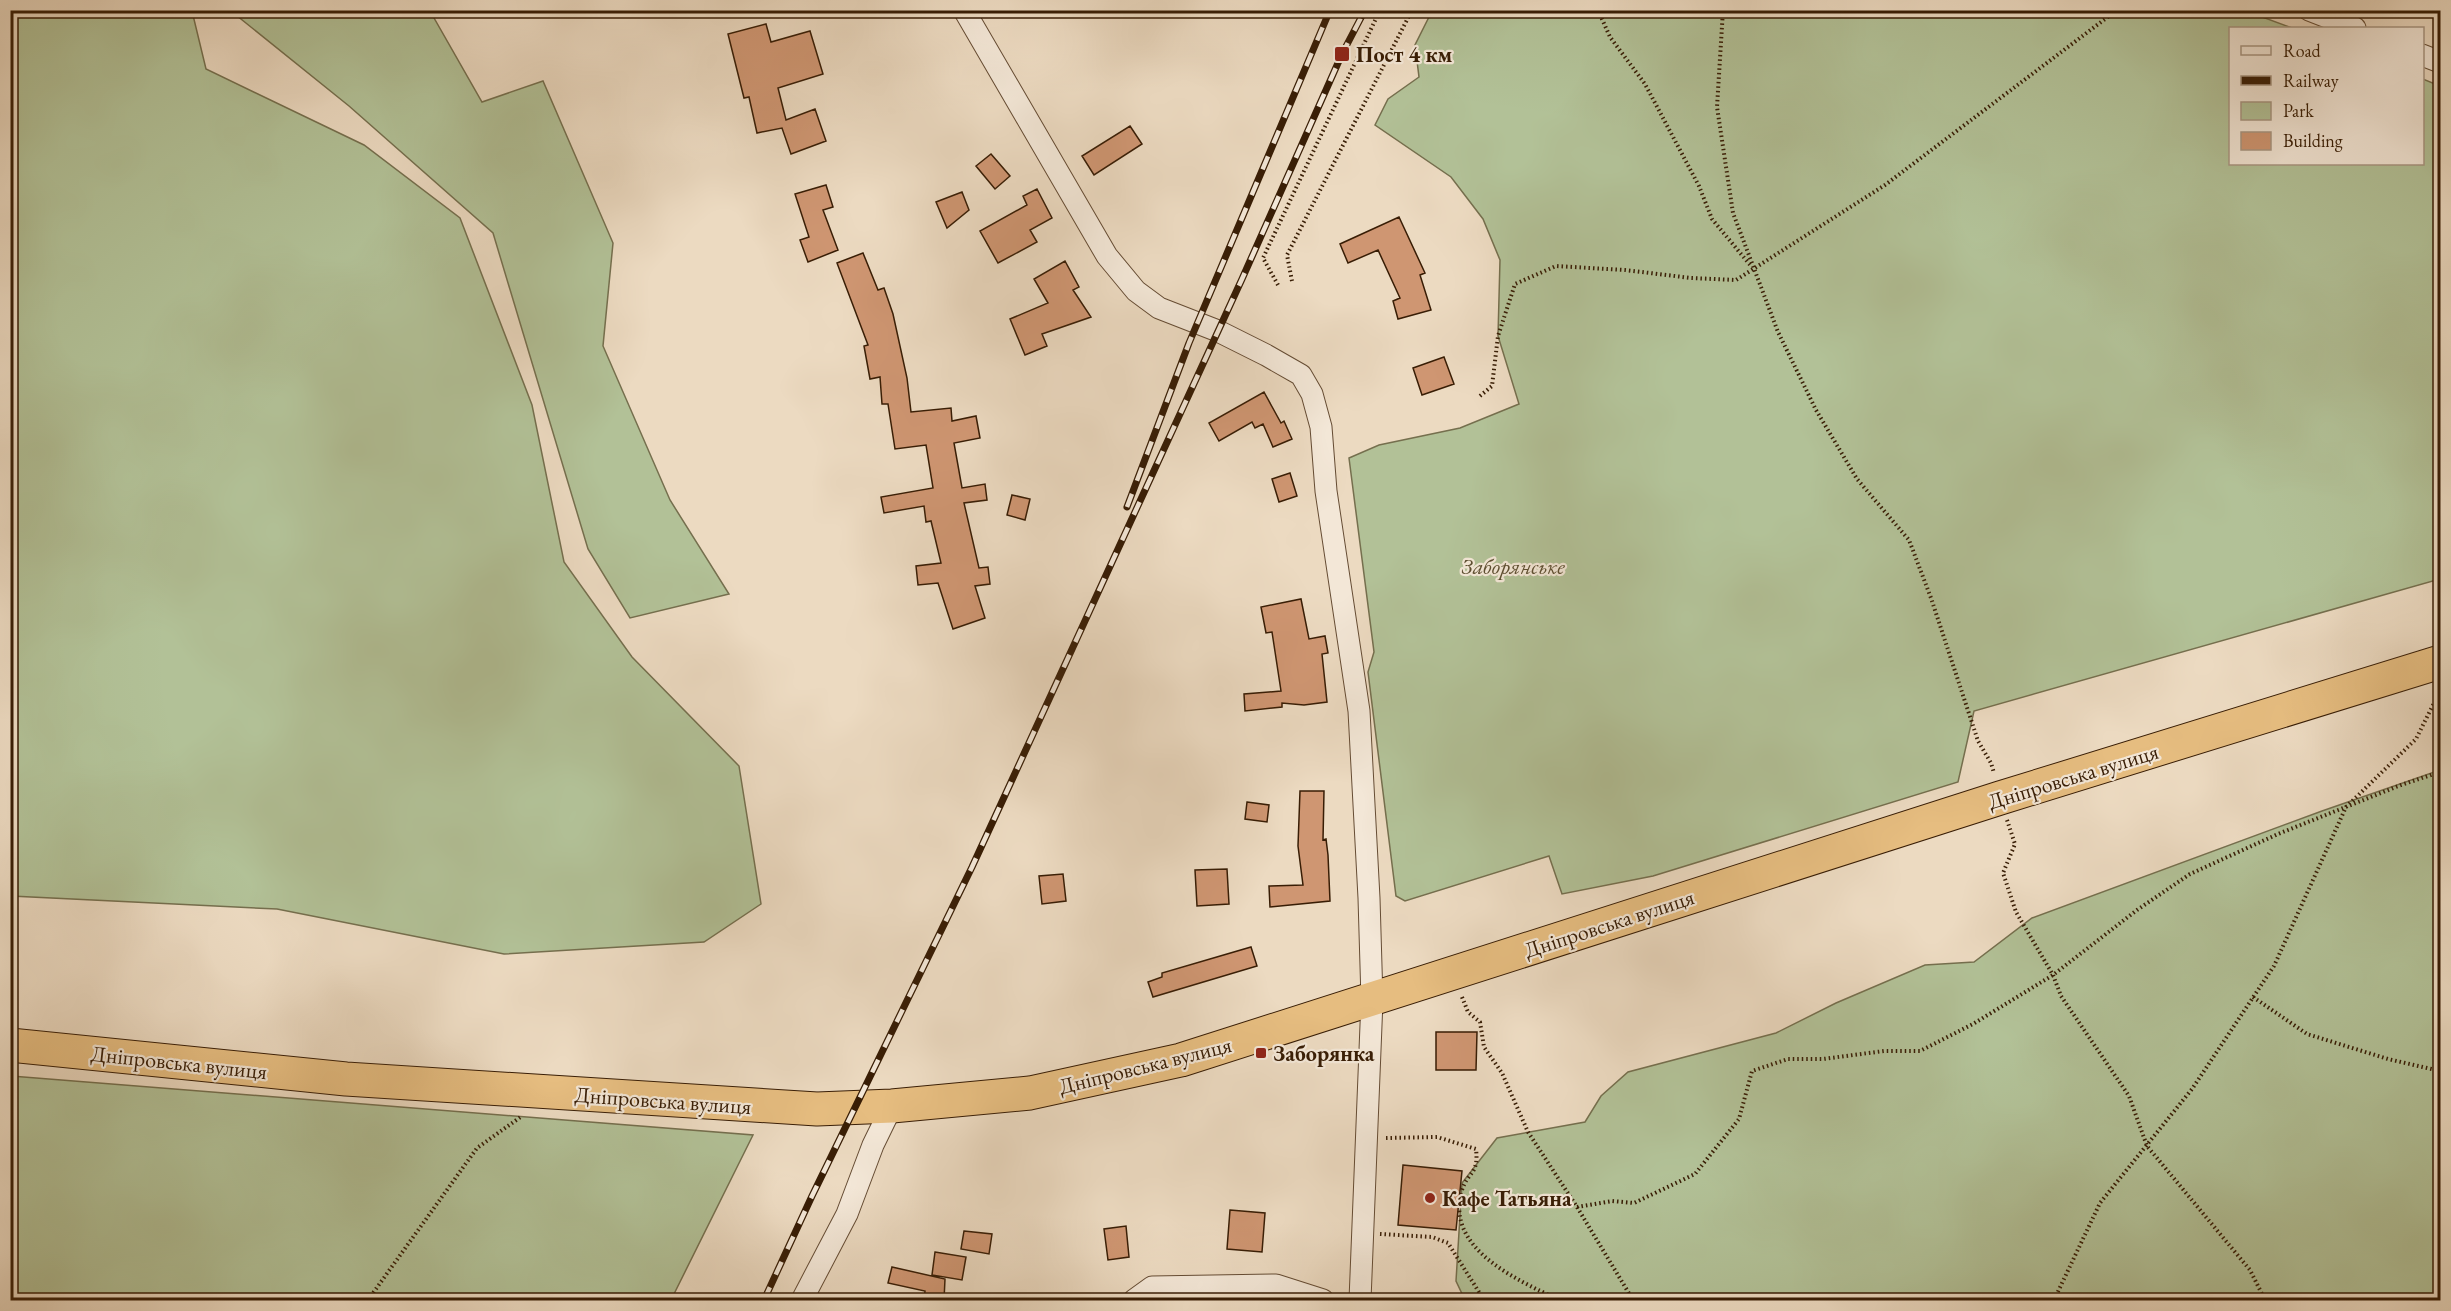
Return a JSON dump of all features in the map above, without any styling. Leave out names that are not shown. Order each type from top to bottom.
[{"type":"highway","name":"Дніпровська вулиця","points":[[10,1045],[346,1079],[817,1109],[892,1106],[1030,1093],[1181,1060],[2000,798],[2440,662]]},
{"type":"street","points":[[964,10],[1107,256],[1136,291],[1159,308],[1218,331],[1287,366],[1301,375],[1312,394],[1321,427],[1326,491],[1359,711],[1372,1000],[1360,1300]]},
{"type":"street","points":[[2323,13],[2353,27]]},
{"type":"street","points":[[2424,56],[2440,62]]},
{"type":"street","points":[[802,1300],[847,1214],[873,1144],[892,1106]]},
{"type":"street","points":[[1134,1300],[1152,1287],[1276,1285],[1323,1300]]},
{"type":"path","points":[[1278,285],[1263,258],[1380,10]]},
{"type":"path","points":[[1292,281],[1287,255],[1412,10]]},
{"type":"path","points":[[1598,10],[1610,37],[1645,84],[1699,186],[1712,219],[1757,273],[1778,332],[1816,410],[1857,479],[1909,540],[1931,597],[1978,741],[1991,763],[2015,844],[2003,873],[2016,912],[2053,975],[2061,996],[2128,1096],[2146,1146],[2250,1270],[2265,1300]]},
{"type":"path","points":[[1723,10],[1717,107],[1733,213],[1753,269]]},
{"type":"path","points":[[1480,396],[1492,386],[1498,336],[1515,284],[1556,266],[1736,280],[1885,185],[2117,10]]},
{"type":"path","points":[[2054,1300],[2100,1203],[2192,1089],[2274,966],[2346,807],[2416,739],[2440,691]]},
{"type":"path","points":[[1577,1207],[1612,1201],[1634,1203],[1695,1174],[1739,1119],[1752,1071],[1788,1059],[1824,1059],[1884,1051],[1920,1051],[1973,1024],[2053,975],[2137,910],[2190,874],[2278,834],[2440,772]]},
{"type":"path","points":[[1454,974],[1468,1012],[1480,1022],[1484,1047],[1502,1073],[1528,1132],[1577,1207],[1633,1300]]},
{"type":"path","points":[[2253,997],[2307,1034],[2388,1059],[2440,1071]]},
{"type":"path","points":[[368,1300],[477,1148],[555,1093]]},
{"type":"path","points":[[1366,1138],[1437,1137],[1476,1149],[1478,1163],[1462,1190],[1460,1218],[1469,1242],[1506,1274],[1559,1300]]},
{"type":"path","points":[[1362,1235],[1392,1233],[1432,1237],[1448,1243],[1484,1300]]},
{"type":"green space","points":[[11,10],[192,11],[206,69],[364,145],[460,218],[532,405],[564,562],[632,657],[739,766],[761,904],[704,942],[504,954],[277,909],[11,896]]},
{"type":"green space","points":[[231,11],[430,11],[482,102],[543,81],[613,243],[603,346],[670,500],[729,594],[630,618],[588,549],[493,233],[349,106]]},
{"type":"green space","name":"Заборянське","points":[[1432,11],[2246,11],[2289,27],[2229,27],[2229,165],[2424,165],[2424,79],[2440,86],[2440,579],[1974,711],[1958,782],[1653,876],[1562,894],[1549,856],[1405,901],[1396,896],[1368,672],[1374,652],[1349,458],[1379,445],[1460,428],[1519,404],[1498,336],[1500,260],[1483,219],[1451,177],[1375,125],[1388,99],[1419,77],[1415,45]]},
{"type":"green space","points":[[2440,770],[2440,1300],[1465,1300],[1456,1281],[1462,1183],[1497,1138],[1585,1122],[1601,1096],[1628,1072],[1776,1033],[1836,1003],[1925,965],[1974,962],[2032,918]]},
{"type":"green space","points":[[10,1076],[753,1135],[671,1300],[11,1300]]},
{"type":"building","points":[[766,24],[771,42],[810,31],[823,74],[778,88],[786,120],[815,109],[826,141],[791,154],[782,128],[757,133],[749,97],[744,98],[728,34]]},
{"type":"building","points":[[1130,126],[1142,144],[1094,175],[1082,156]]},
{"type":"building","points":[[991,154],[1010,176],[995,189],[976,166]]},
{"type":"building","points":[[826,185],[833,207],[823,210],[838,250],[808,262],[800,240],[809,237],[795,194]]},
{"type":"building","points":[[1037,189],[1052,218],[1030,230],[1037,242],[998,263],[980,231],[1027,205],[1023,196]]},
{"type":"building","points":[[962,192],[969,210],[947,228],[936,202]]},
{"type":"building","points":[[1399,217],[1425,273],[1420,275],[1431,310],[1398,319],[1393,301],[1400,298],[1378,250],[1348,263],[1340,244]]},
{"type":"building","points":[[863,253],[878,290],[884,288],[893,314],[907,378],[911,412],[951,408],[952,421],[976,416],[980,438],[954,443],[962,488],[985,484],[987,500],[964,503],[979,568],[988,567],[990,584],[975,586],[985,618],[953,629],[938,583],[918,585],[916,566],[941,563],[931,521],[926,522],[924,506],[884,513],[881,497],[933,488],[926,445],[895,449],[888,404],[882,404],[880,377],[870,379],[864,346],[868,345],[837,263]]},
{"type":"building","points":[[1065,261],[1079,287],[1073,290],[1091,317],[1042,334],[1047,346],[1025,355],[1010,319],[1048,303],[1034,279]]},
{"type":"building","points":[[1444,357],[1454,384],[1422,395],[1413,368]]},
{"type":"building","points":[[1264,392],[1281,423],[1284,421],[1292,439],[1273,447],[1263,424],[1255,428],[1252,422],[1219,441],[1209,423]]},
{"type":"building","points":[[1290,473],[1297,496],[1279,502],[1272,479]]},
{"type":"building","points":[[1012,495],[1030,499],[1025,520],[1007,515]]},
{"type":"building","points":[[1301,599],[1309,639],[1325,636],[1328,653],[1322,654],[1327,702],[1304,705],[1282,703],[1282,707],[1245,711],[1244,694],[1281,691],[1272,632],[1266,633],[1261,607]]},
{"type":"building","points":[[1300,791],[1324,791],[1323,840],[1326,839],[1328,855],[1330,901],[1270,907],[1269,886],[1303,885],[1298,846]]},
{"type":"building","points":[[1247,802],[1269,805],[1267,822],[1245,819]]},
{"type":"building","points":[[1227,869],[1229,904],[1197,906],[1195,870]]},
{"type":"building","points":[[1063,874],[1066,901],[1042,904],[1039,876]]},
{"type":"building","points":[[1251,947],[1257,966],[1153,997],[1148,982],[1162,977],[1162,973]]},
{"type":"building","points":[[1436,1032],[1477,1032],[1476,1070],[1436,1070]]},
{"type":"building","name":"Кафе Татьяна","points":[[1403,1165],[1462,1171],[1456,1230],[1398,1225]]},
{"type":"building","points":[[1230,1210],[1265,1213],[1262,1252],[1227,1249]]},
{"type":"building","points":[[1126,1226],[1129,1257],[1108,1260],[1104,1229]]},
{"type":"building","points":[[964,1231],[992,1234],[989,1254],[961,1249]]},
{"type":"building","points":[[935,1252],[966,1257],[962,1280],[932,1275]]},
{"type":"building","points":[[892,1267],[945,1279],[944,1300],[924,1300],[925,1291],[888,1283]]},
{"type":"railway","points":[[1127,507],[1189,343],[1330,10]]},
{"type":"railway","points":[[764,1300],[972,867],[1242,279],[1342,54],[1365,10]]},
{"type":"place","name":"Пост 4 км","points":[[1342,54]]},
{"type":"place","name":"Заборянка","points":[[1261,1053]]},
{"type":"place","name":"Кафе Татьяна","points":[[1430,1198]]}]
